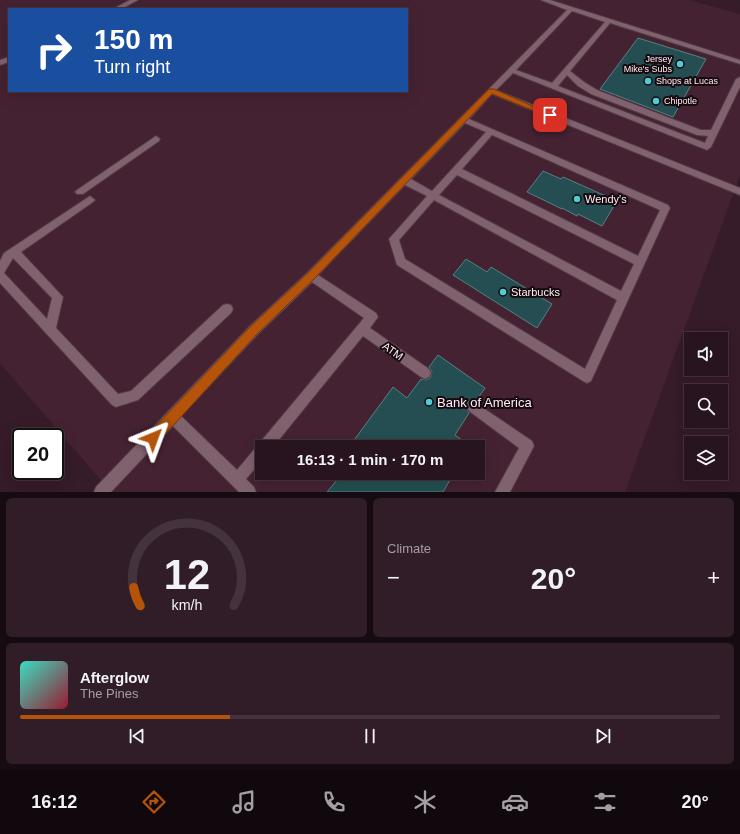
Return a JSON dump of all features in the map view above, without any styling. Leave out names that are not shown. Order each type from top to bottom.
[{"type":"lane","points":[[118,8],[136,0]]},
{"type":"lane","points":[[544,0],[740,62]]},
{"type":"lane","points":[[101,492],[254,330],[311,276],[571,9]]},
{"type":"lane","points":[[553,87],[609,21]]},
{"type":"lane","points":[[511,70],[707,147],[740,79]]},
{"type":"lane","points":[[566,72],[594,92],[700,133],[714,133]]},
{"type":"lane","points":[[491,91],[740,192]]},
{"type":"lane","points":[[464,119],[665,208],[587,377],[401,262],[394,239],[491,131]]},
{"type":"lane","points":[[80,192],[156,139]]},
{"type":"lane","points":[[455,170],[640,262]]},
{"type":"lane","points":[[404,180],[623,298]]},
{"type":"lane","points":[[0,270],[8,256],[90,200]]},
{"type":"lane","points":[[14,252],[58,297],[50,330]]},
{"type":"lane","points":[[0,276],[116,401],[134,396],[227,309]]},
{"type":"lane","points":[[270,440],[372,317],[311,276]]},
{"type":"lane","name":"ATM","points":[[362,329],[425,374]]},
{"type":"lane","points":[[473,407],[527,446],[502,492]]},
{"type":"lane","points":[[173,417],[249,492]]},
{"type":"lane","points":[[237,480],[255,458]]},
{"type":"shaded area","points":[[0,0],[689,0],[740,14],[740,175],[625,492],[111,492],[64,437],[64,428],[56,428],[0,363]]},
{"type":"building","name":"Shops at Lucas","points":[[638,38],[706,59],[673,117],[600,89]]},
{"type":"building","name":"Wendy's","points":[[543,171],[561,179],[563,177],[617,201],[602,226],[578,214],[577,216],[527,192]]},
{"type":"building","name":"Starbucks","points":[[466,259],[487,272],[491,267],[552,304],[537,328],[453,275]]},
{"type":"building","name":"Bank of America","points":[[438,355],[485,388],[476,401],[472,400],[468,402],[466,406],[469,413],[455,435],[462,440],[354,440],[393,387],[407,398],[421,379],[426,380],[430,378],[432,372],[429,367]]},
{"type":"building","points":[[337,480],[450,480],[443,492],[327,492]]},
{"type":"place","name":"Jersey Mike's Subs","points":[[680,64]]},
{"type":"place","name":"Shops at Lucas","points":[[648,81]]},
{"type":"place","name":"Chipotle","points":[[656,101]]},
{"type":"place","name":"Wendy's","points":[[577,199]]},
{"type":"place","name":"Starbucks","points":[[503,292]]},
{"type":"place","name":"Bank of America","points":[[429,402]]},
{"type":"route","points":[[153,438],[254,330],[311,276],[491,91],[550,115]]}]
